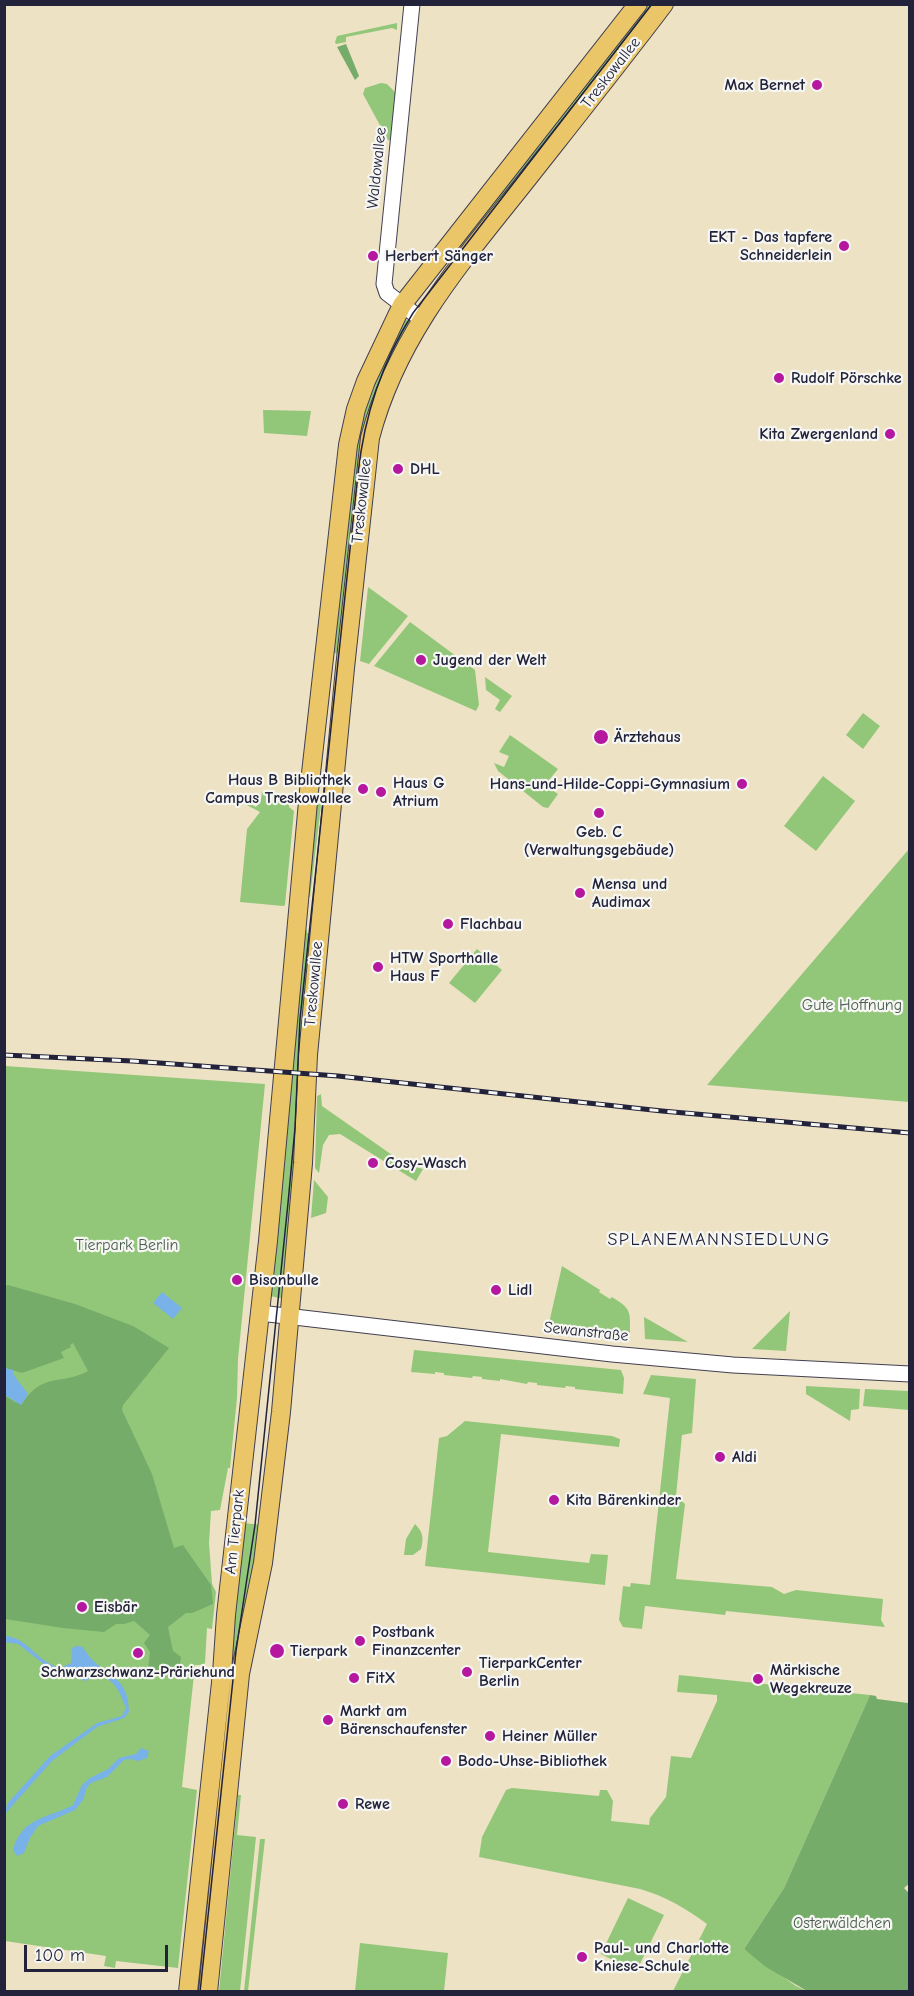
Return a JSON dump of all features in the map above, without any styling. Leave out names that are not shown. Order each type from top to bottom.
[{"type":"main road","name":"Treskowallee","points":[[284,1072],[309,791],[348,445],[356,409],[366,381],[402,305],[638,4]]},
{"type":"main road","name":"Treskowallee","points":[[305,1089],[367,454],[376,413],[392,372],[421,319],[664,4]]},
{"type":"main road","name":"Am Tierpark","points":[[188,1992],[284,1072]]},
{"type":"main road","name":"Am Tierpark","points":[[208,1992],[240,1674],[268,1532],[303,1163],[305,1089]]},
{"type":"street","name":"Waldowallee","points":[[412,4],[384,284],[387,294],[421,319]]},
{"type":"street","name":"Sewanstraße","points":[[260,1313],[612,1354],[741,1365],[909,1374]]},
{"type":"green space","points":[[644,5],[655,5],[465,249],[458,244]]},
{"type":"green space","points":[[397,23],[397,30],[392,28],[346,37],[346,42],[336,44],[335,42],[337,36]]},
{"type":"green space","points":[[346,44],[359,76],[355,80],[337,47]]},
{"type":"green space","points":[[381,83],[387,84],[397,94],[391,141],[388,140],[363,94],[365,88]]},
{"type":"green space","points":[[402,317],[409,322],[381,381],[342,654],[333,653],[361,410]]},
{"type":"green space","points":[[263,410],[311,411],[307,436],[264,433]]},
{"type":"green space","points":[[368,587],[408,616],[369,664],[360,661]]},
{"type":"green space","points":[[410,622],[475,670],[479,705],[476,711],[374,666]]},
{"type":"green space","points":[[485,677],[512,696],[500,712],[495,709],[500,700],[486,690]]},
{"type":"green space","points":[[863,713],[880,726],[863,749],[846,735]]},
{"type":"green space","points":[[510,735],[558,769],[545,785],[558,794],[548,808],[543,807],[498,771],[494,763],[504,767],[509,756],[499,752]]},
{"type":"green space","points":[[823,776],[855,801],[816,851],[784,826]]},
{"type":"green space","points":[[262,792],[289,801],[289,807],[294,811],[285,905],[283,906],[240,902],[247,829],[260,812],[239,801],[241,799],[256,807]]},
{"type":"green space","points":[[313,796],[322,797],[310,897],[308,897]]},
{"type":"green space","name":"Gute Hoffnung","points":[[909,849],[909,1102],[707,1085]]},
{"type":"green space","points":[[302,930],[307,930],[307,933],[311,934],[302,1024],[298,1165],[284,1299],[270,1296]]},
{"type":"green space","points":[[477,949],[502,970],[475,1003],[449,983]]},
{"type":"green space","name":"Tierpark Berlin","points":[[5,1066],[265,1084],[238,1359],[237,1398],[230,1468],[228,1468],[220,1510],[211,1511],[209,1543],[212,1584],[216,1592],[212,1629],[207,1628],[205,1663],[195,1665],[182,1787],[197,1790],[178,1968],[116,1961],[115,1968],[104,1966],[106,1956],[5,1941]]},
{"type":"green space","points":[[321,1094],[322,1106],[405,1164],[423,1169],[416,1181],[340,1134],[329,1135],[323,1145],[319,1173],[315,1168],[317,1096]]},
{"type":"green space","points":[[314,1180],[328,1197],[326,1213],[311,1218]]},
{"type":"green space","points":[[562,1266],[600,1290],[599,1292],[623,1305],[630,1316],[630,1333],[619,1338],[547,1332]]},
{"type":"green space","points":[[5,1286],[75,1304],[133,1326],[169,1348],[123,1405],[122,1410],[152,1474],[174,1548],[183,1545],[211,1585],[213,1604],[192,1613],[186,1613],[168,1627],[173,1651],[181,1657],[179,1672],[148,1669],[150,1652],[144,1643],[150,1635],[134,1621],[116,1624],[104,1632],[5,1619],[4,1395],[22,1404],[37,1387],[45,1383],[88,1371],[73,1343],[71,1347],[61,1352],[64,1358],[22,1373],[5,1368]]},
{"type":"green space","points":[[790,1311],[786,1351],[752,1349]]},
{"type":"green space","points":[[644,1317],[688,1342],[645,1339]]},
{"type":"green space","points":[[414,1350],[621,1370],[624,1378],[623,1394],[566,1386],[565,1388],[528,1382],[527,1384],[500,1379],[500,1381],[482,1379],[482,1377],[473,1376],[472,1378],[444,1375],[444,1373],[435,1372],[435,1374],[411,1372]]},
{"type":"green space","points":[[651,1375],[696,1379],[692,1433],[682,1435],[676,1496],[685,1504],[676,1579],[772,1587],[784,1594],[796,1590],[883,1599],[881,1620],[885,1627],[726,1611],[725,1615],[645,1606],[642,1629],[623,1627],[619,1620],[623,1586],[630,1587],[631,1583],[650,1585],[670,1398],[643,1394]]},
{"type":"green space","points":[[806,1386],[860,1389],[859,1409],[851,1410],[850,1421],[806,1394]]},
{"type":"green space","points":[[865,1389],[909,1391],[909,1410],[863,1406]]},
{"type":"green space","points":[[465,1421],[612,1436],[620,1439],[619,1447],[501,1434],[488,1552],[589,1563],[591,1554],[608,1555],[605,1585],[425,1566],[439,1438],[447,1436]]},
{"type":"green space","points":[[242,1523],[264,1525],[204,1991],[192,1992]]},
{"type":"green space","points":[[415,1524],[422,1535],[421,1549],[413,1555],[404,1555],[406,1539]]},
{"type":"green space","points":[[679,1675],[870,1695],[784,1888],[744,1949],[796,1986],[807,1991],[673,1991],[707,1924],[699,1918],[667,1899],[640,1889],[479,1857],[482,1837],[506,1790],[512,1788],[599,1796],[600,1790],[607,1790],[613,1801],[611,1821],[649,1825],[650,1818],[666,1797],[671,1756],[691,1758],[717,1701],[717,1695],[677,1692]]},
{"type":"green space","name":"Osterwäldchen","points":[[870,1695],[876,1696],[877,1699],[908,1703],[910,1883],[904,1888],[909,1893],[909,1991],[807,1991],[766,1967],[744,1949],[784,1888]]},
{"type":"green space","points":[[238,1795],[241,1795],[237,1835],[256,1837],[240,1991],[219,1991]]},
{"type":"green space","points":[[260,1839],[265,1839],[248,1991],[244,1991]]},
{"type":"green space","points":[[628,1898],[664,1915],[636,1972],[601,1954]]},
{"type":"green space","points":[[360,1943],[448,1953],[444,1991],[355,1991]]},
{"type":"water","points":[[162,1292],[182,1308],[173,1319],[153,1303]]},
{"type":"water","points":[[5,1368],[13,1370],[13,1374],[28,1394],[21,1405],[5,1395]]},
{"type":"water","points":[[5,1636],[20,1641],[51,1665],[60,1668],[71,1663],[72,1648],[83,1647],[97,1664],[119,1681],[128,1699],[129,1712],[124,1718],[97,1727],[52,1761],[5,1814],[7,1804],[50,1756],[97,1723],[122,1716],[126,1708],[113,1683],[104,1677],[98,1675],[85,1681],[54,1672],[18,1644],[5,1642]]},
{"type":"water","points":[[141,1748],[149,1751],[147,1758],[138,1761],[124,1760],[107,1777],[91,1783],[75,1810],[38,1826],[24,1853],[17,1856],[13,1850],[23,1830],[38,1820],[73,1805],[82,1785],[90,1778],[108,1769],[119,1758],[136,1754]]},
{"type":"tram line","points":[[200,1992],[236,1651],[255,1525],[295,1128],[300,1019],[358,474],[365,432],[384,370],[413,313],[652,4]]},
{"type":"railway","points":[[4,1055],[132,1061],[338,1076],[662,1111],[910,1133]]},
{"type":"place","name":"Max Bernet","points":[[817,85]]},
{"type":"place","name":"EKT - Das tapfere Schneiderlein","points":[[844,246]]},
{"type":"place","name":"Herbert Sänger","points":[[373,256]]},
{"type":"place","name":"Rudolf Pörschke","points":[[779,378]]},
{"type":"place","name":"Kita Zwergenland","points":[[890,434]]},
{"type":"place","name":"DHL","points":[[398,469]]},
{"type":"place","name":"Jugend der Welt","points":[[421,660]]},
{"type":"place","name":"Ärztehaus","points":[[601,737]]},
{"type":"place","name":"Hans-und-Hilde-Coppi-Gymnasium","points":[[742,784]]},
{"type":"place","name":"Haus B Bibliothek Campus Treskowallee","points":[[363,789]]},
{"type":"place","name":"Haus G Atrium","points":[[381,792]]},
{"type":"place","name":"Geb. C (Verwaltungsgebäude)","points":[[599,813]]},
{"type":"place","name":"Mensa und Audimax","points":[[580,893]]},
{"type":"place","name":"Flachbau","points":[[448,924]]},
{"type":"place","name":"HTW Sporthalle Haus F","points":[[378,967]]},
{"type":"place","name":"Cosy-Wasch","points":[[373,1163]]},
{"type":"place","name":"Bisonbulle","points":[[237,1280]]},
{"type":"place","name":"Lidl","points":[[496,1290]]},
{"type":"place","name":"Aldi","points":[[720,1457]]},
{"type":"place","name":"Kita Bärenkinder","points":[[554,1500]]},
{"type":"place","name":"Eisbär","points":[[82,1607]]},
{"type":"place","name":"Postbank Finanzcenter","points":[[360,1641]]},
{"type":"place","name":"Tierpark","points":[[277,1651]]},
{"type":"place","name":"Schwarzschwanz-Präriehund","points":[[138,1653]]},
{"type":"place","name":"TierparkCenter Berlin","points":[[467,1672]]},
{"type":"place","name":"FitX","points":[[354,1678]]},
{"type":"place","name":"Märkische Wegekreuze","points":[[758,1679]]},
{"type":"place","name":"Markt am Bärenschaufenster","points":[[328,1720]]},
{"type":"place","name":"Heiner Müller","points":[[490,1736]]},
{"type":"place","name":"Bodo-Uhse-Bibliothek","points":[[446,1761]]},
{"type":"place","name":"Rewe","points":[[343,1804]]},
{"type":"place","name":"Paul- und Charlotte Kniese-Schule","points":[[582,1957]]},
{"type":"district","name":"SPLANEMANNSIEDLUNG","points":[[719,1240]]}]
